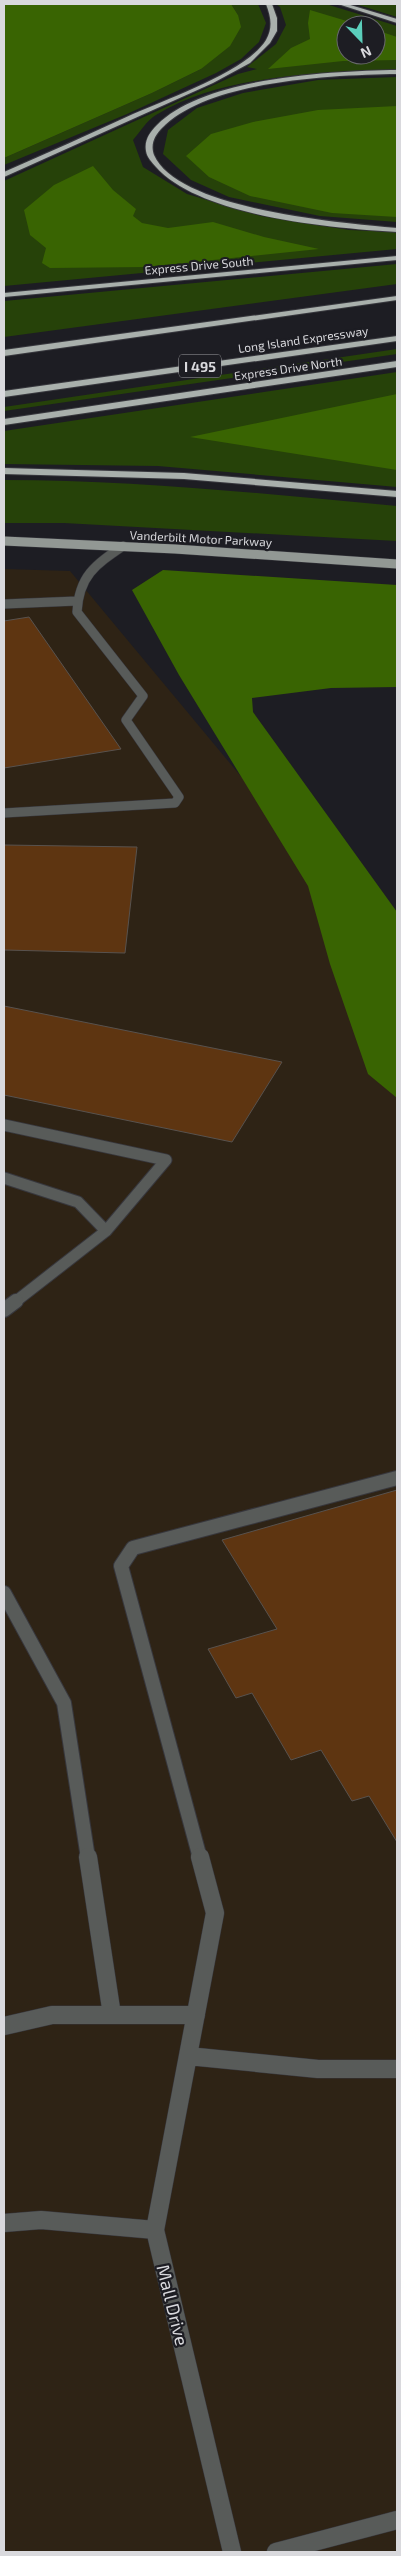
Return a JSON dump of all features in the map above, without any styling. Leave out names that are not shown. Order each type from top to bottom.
[{"type":"highway","points":[[4,174],[211,82],[241,66],[263,49],[273,34],[275,18],[269,4]]},
{"type":"highway","points":[[341,4],[397,21]]},
{"type":"highway","points":[[397,72],[309,77],[223,93],[188,106],[162,122],[152,136],[149,149],[158,166],[172,179],[228,203],[301,219],[397,230]]},
{"type":"highway","name":"Express Drive South","points":[[4,295],[397,258]]},
{"type":"highway","name":"Long Island Expressway","points":[[4,353],[397,298]]},
{"type":"highway","name":"Long Island Expressway","points":[[4,394],[397,338]]},
{"type":"highway","name":"Express Drive North","points":[[4,422],[397,364]]},
{"type":"highway","points":[[4,471],[184,476],[397,494]]},
{"type":"main road","name":"Vanderbilt Motor Parkway","points":[[4,542],[123,546],[397,564]]},
{"type":"street","points":[[4,813],[175,803],[178,797],[126,720],[143,696],[77,612],[77,601],[85,576],[95,566],[123,546]]},
{"type":"street","points":[[4,604],[77,601]]},
{"type":"street","points":[[4,1125],[166,1160],[106,1231],[4,1310]]},
{"type":"street","points":[[4,1178],[78,1202],[106,1231]]},
{"type":"street","name":"Mall Drive","points":[[232,2552],[154,2230],[215,1913],[121,1566],[133,1548],[397,1478]]},
{"type":"street","points":[[4,1593],[64,1703],[112,2015]]},
{"type":"street","points":[[4,2026],[52,2014],[196,2015]]},
{"type":"street","points":[[188,2056],[318,2069],[397,2069]]},
{"type":"street","points":[[4,2224],[41,2220],[154,2230]]},
{"type":"street","points":[[276,2552],[397,2520]]},
{"type":"shaded area","points":[[4,569],[70,571],[397,964],[397,2552],[4,2552]]},
{"type":"green space","points":[[4,4],[231,4],[238,15],[241,27],[230,46],[201,69],[152,93],[4,158]]},
{"type":"green space","points":[[231,4],[258,4],[266,23],[259,42],[241,59],[216,73],[127,114],[4,165],[4,158],[152,93],[201,69],[238,15]]},
{"type":"green space","points":[[276,4],[326,4],[362,15],[336,15],[336,65],[386,65],[386,23],[397,26],[397,70],[273,78],[211,91],[182,101],[153,117],[133,140],[143,167],[187,194],[261,216],[349,230],[397,232],[397,249],[4,286],[4,181],[238,74],[257,69],[247,67],[276,44],[286,25],[280,7]]},
{"type":"green space","points":[[355,4],[397,4],[397,17]]},
{"type":"green space","points":[[310,10],[336,18],[336,62],[268,69],[291,48],[310,39],[308,23]]},
{"type":"green space","points":[[386,33],[397,37],[397,60],[386,60]]},
{"type":"green space","points":[[397,77],[397,222],[320,216],[229,197],[191,180],[163,154],[168,130],[197,108],[243,93],[318,80]]},
{"type":"green space","points":[[397,106],[397,217],[332,213],[250,196],[209,177],[186,156],[211,134],[253,122],[318,110]]},
{"type":"green space","points":[[93,166],[113,190],[136,209],[133,216],[142,223],[168,228],[213,222],[264,237],[319,249],[146,267],[50,268],[42,263],[46,248],[30,235],[24,210],[54,185]]},
{"type":"green space","points":[[397,264],[397,284],[4,337],[4,301]]},
{"type":"green space","points":[[397,349],[397,354],[4,411],[4,407]]},
{"type":"green space","points":[[397,372],[397,487],[158,466],[4,464],[4,431]]},
{"type":"green space","points":[[397,394],[397,470],[190,437]]},
{"type":"green space","points":[[4,480],[152,485],[397,506],[397,541],[64,523],[4,523]]},
{"type":"green space","points":[[163,570],[397,585],[397,687],[331,688],[252,698],[253,712],[397,912],[397,1098],[368,1074],[330,964],[308,886],[179,675],[132,590]]},
{"type":"building","points":[[29,617],[121,749],[4,768],[4,621]]},
{"type":"building","points":[[4,845],[137,847],[125,953],[4,950]]},
{"type":"building","points":[[4,1006],[282,1062],[232,1142],[4,1095]]},
{"type":"building","points":[[397,1490],[397,1842],[369,1796],[352,1801],[321,1750],[291,1760],[252,1693],[236,1698],[208,1649],[277,1629],[222,1540]]}]
